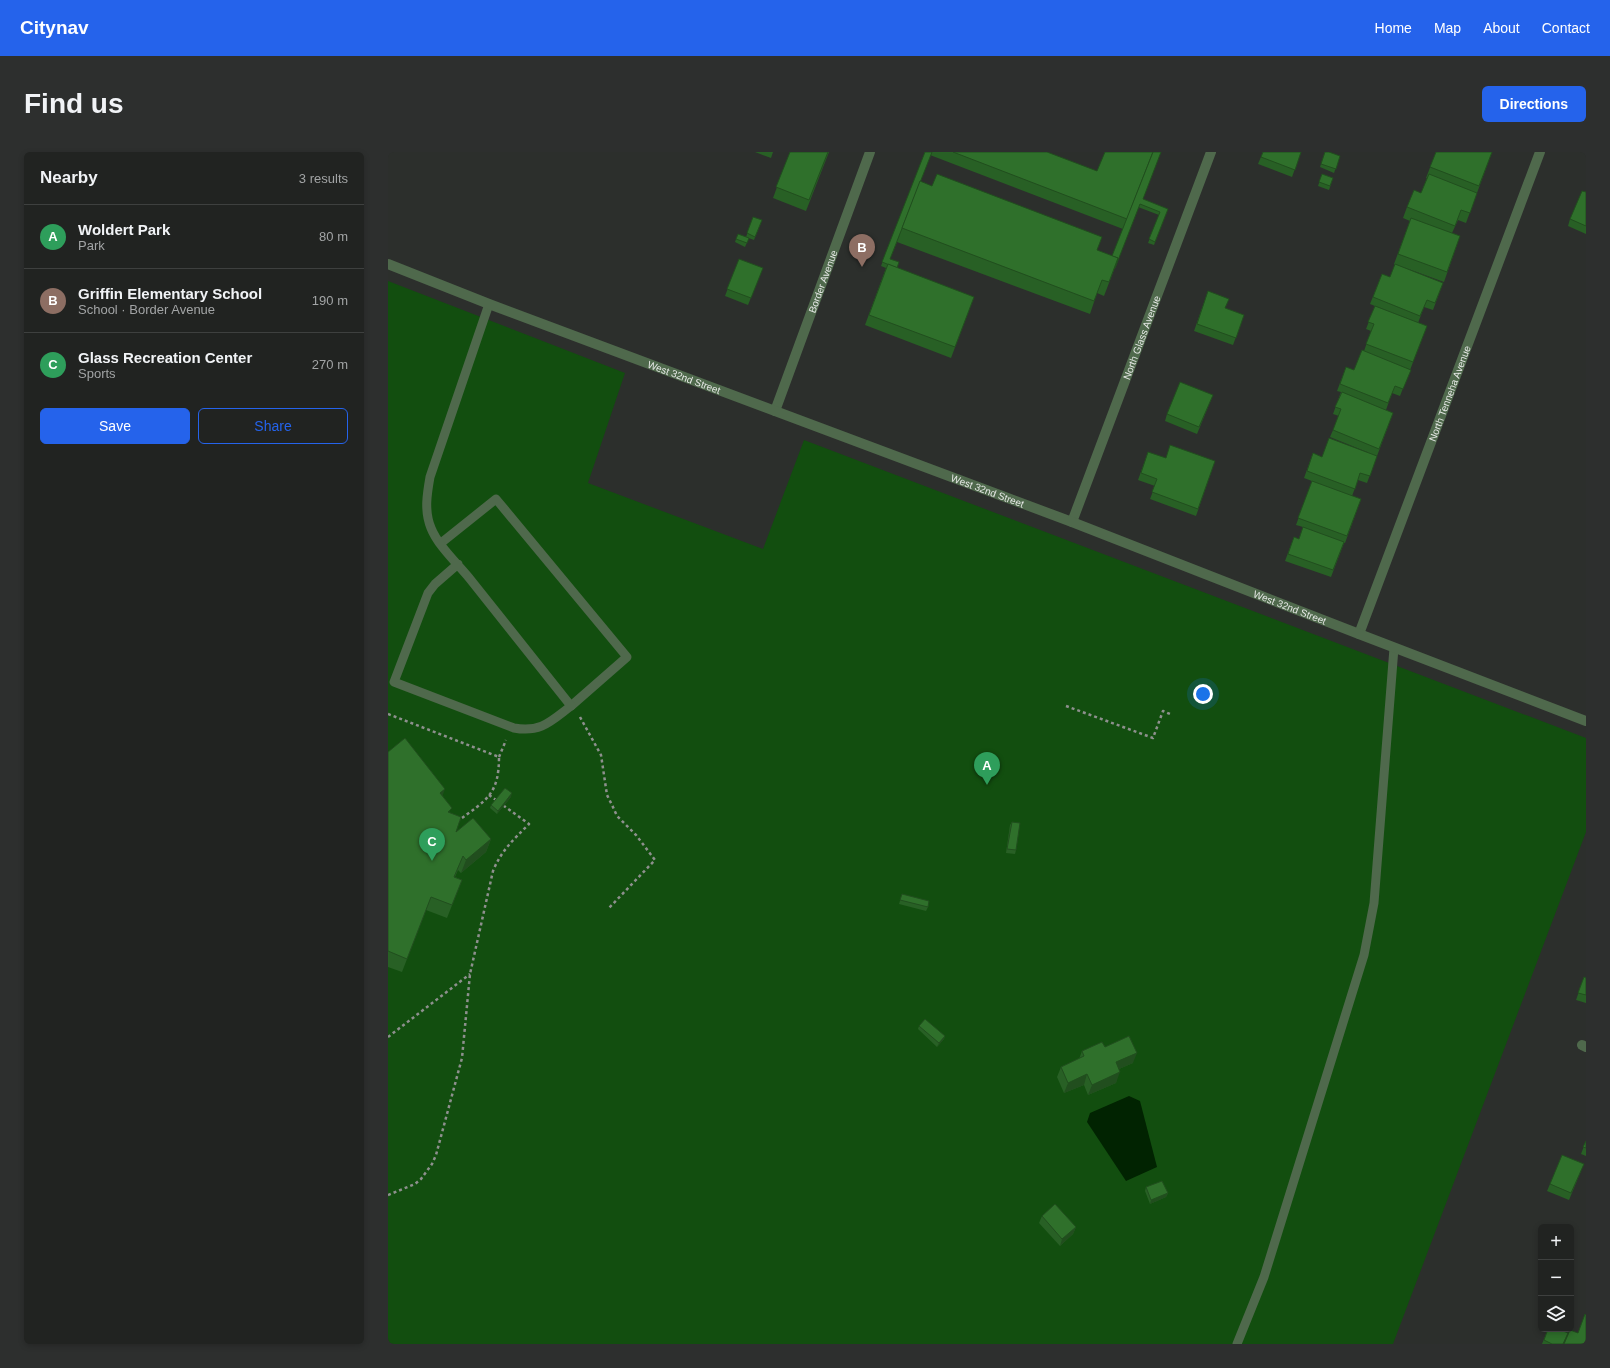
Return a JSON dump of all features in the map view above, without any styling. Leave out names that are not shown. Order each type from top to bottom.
[{"type":"street","name":"Border Avenue","points":[[775,411],[870,152]]},
{"type":"street","name":"North Glass Avenue","points":[[1072,522],[1211,152]]},
{"type":"street","name":"North Tenneha Avenue","points":[[1359,634],[1540,152]]},
{"type":"street","name":"West 32nd Street","points":[[388,264],[489,304],[1072,522],[1394,648],[1586,721]]},
{"type":"lane","points":[[489,304],[430,477],[426,502],[430,527],[435,536],[571,706]]},
{"type":"lane","points":[[441,543],[496,499],[627,657],[571,706],[550,722],[542,727],[523,730],[498,722],[394,682],[428,593],[435,584],[458,564]]},
{"type":"lane","points":[[1237,1344],[1264,1276],[1366,943],[1374,902],[1394,648]]},
{"type":"path","points":[[571,706],[579,717],[600,755],[608,795],[617,816],[636,835],[655,860],[608,909]]},
{"type":"path","points":[[1066,706],[1153,738],[1163,712],[1170,714]]},
{"type":"path","points":[[388,714],[500,757],[498,778],[489,795],[455,824]]},
{"type":"path","points":[[489,795],[496,800]]},
{"type":"path","points":[[388,1195],[415,1184],[422,1179],[430,1169],[436,1155],[462,1058],[470,974],[493,871],[507,846],[529,824],[504,806]]},
{"type":"path","points":[[388,1037],[470,974]]},
{"type":"green space","points":[[388,281],[625,373],[588,483],[763,549],[804,440],[1586,738],[1586,832],[1393,1344],[388,1344]]},
{"type":"shaded area","points":[[1129,1096],[1140,1101],[1157,1167],[1126,1181],[1087,1122],[1090,1113]]},
{"type":"building","points":[[790,152],[828,152],[809,200],[776,187]]},
{"type":"building","points":[[925,152],[932,152],[890,259],[899,262],[897,268],[882,262]]},
{"type":"building","points":[[953,152],[1047,152],[1097,171],[1105,152],[1153,152],[1127,219]]},
{"type":"building","points":[[1153,152],[1161,152],[1143,199],[1168,209],[1155,242],[1149,239],[1160,212],[1140,204],[1115,268],[1118,258],[1112,256]]},
{"type":"building","points":[[1263,152],[1301,152],[1295,170],[1261,157]]},
{"type":"building","points":[[1325,152],[1340,156],[1336,169],[1321,164]]},
{"type":"building","points":[[1436,152],[1492,152],[1479,186],[1430,167]]},
{"type":"building","points":[[937,174],[1102,237],[1097,250],[1118,258],[1109,282],[1102,280],[1094,301],[902,228],[920,181],[932,186]]},
{"type":"building","points":[[1322,174],[1333,178],[1330,186],[1319,182]]},
{"type":"building","points":[[1429,174],[1477,193],[1470,213],[1461,210],[1455,226],[1407,207],[1414,190],[1421,193]]},
{"type":"building","points":[[1582,191],[1586,192],[1586,226],[1570,219]]},
{"type":"building","points":[[753,217],[762,220],[755,237],[747,233]]},
{"type":"building","points":[[1411,218],[1460,236],[1447,272],[1398,254]]},
{"type":"building","points":[[738,234],[749,238],[747,243],[736,239]]},
{"type":"building","points":[[739,259],[763,268],[751,298],[727,289]]},
{"type":"building","points":[[888,264],[974,297],[955,347],[869,315]]},
{"type":"building","points":[[1395,264],[1443,283],[1435,303],[1427,300],[1420,316],[1373,297],[1382,274],[1390,277]]},
{"type":"building","points":[[1208,291],[1229,299],[1225,308],[1244,315],[1236,338],[1197,324]]},
{"type":"building","points":[[1375,306],[1427,326],[1413,362],[1366,344],[1374,324],[1368,322]]},
{"type":"building","points":[[1362,350],[1411,370],[1403,389],[1395,386],[1388,403],[1340,384],[1346,367],[1354,370]]},
{"type":"building","points":[[1180,382],[1213,395],[1199,427],[1167,414]]},
{"type":"building","points":[[1342,392],[1393,413],[1379,449],[1333,430],[1341,409],[1335,407]]},
{"type":"building","points":[[1329,438],[1377,456],[1370,476],[1360,473],[1355,489],[1307,471],[1313,453],[1322,457]]},
{"type":"building","points":[[1170,445],[1215,461],[1198,509],[1152,492],[1157,479],[1141,473],[1148,452],[1166,458]]},
{"type":"building","points":[[1312,481],[1361,499],[1347,536],[1298,518]]},
{"type":"building","points":[[1303,527],[1344,542],[1333,570],[1288,554],[1294,537],[1299,539]]},
{"type":"building","points":[[405,738],[445,789],[440,793],[452,808],[448,812],[461,817],[456,832],[473,818],[491,839],[466,860],[463,856],[454,877],[462,880],[452,905],[431,897],[407,959],[388,951],[388,752]]},
{"type":"building","points":[[505,788],[512,793],[498,811],[491,805]]},
{"type":"building","points":[[1012,822],[1020,823],[1016,850],[1007,849]]},
{"type":"building","points":[[902,894],[929,901],[928,907],[900,900]]},
{"type":"building","points":[[1584,977],[1586,978],[1586,995],[1578,993]]},
{"type":"building","points":[[925,1019],[945,1036],[939,1043],[919,1026]]},
{"type":"building","points":[[1129,1036],[1137,1053],[1116,1062],[1120,1072],[1092,1085],[1087,1074],[1068,1083],[1061,1067],[1084,1056],[1082,1051],[1102,1042],[1105,1047]]},
{"type":"building","points":[[1586,1141],[1586,1148],[1583,1147]]},
{"type":"building","points":[[1562,1155],[1584,1164],[1571,1193],[1550,1184]]},
{"type":"building","points":[[1162,1181],[1168,1193],[1151,1200],[1146,1187]]},
{"type":"building","points":[[1055,1204],[1076,1227],[1062,1239],[1042,1216]]},
{"type":"building","points":[[1585,1314],[1586,1344],[1564,1344],[1569,1332],[1578,1333]]},
{"type":"building","points":[[1547,1332],[1568,1333],[1563,1344],[1552,1344],[1544,1340]]},
{"type":"place","name":"Griffin Elementary School","points":[[862,267]]},
{"type":"place","name":"Woldert Park","points":[[987,785]]},
{"type":"place","name":"Glass Recreation Center","points":[[432,861]]}]
